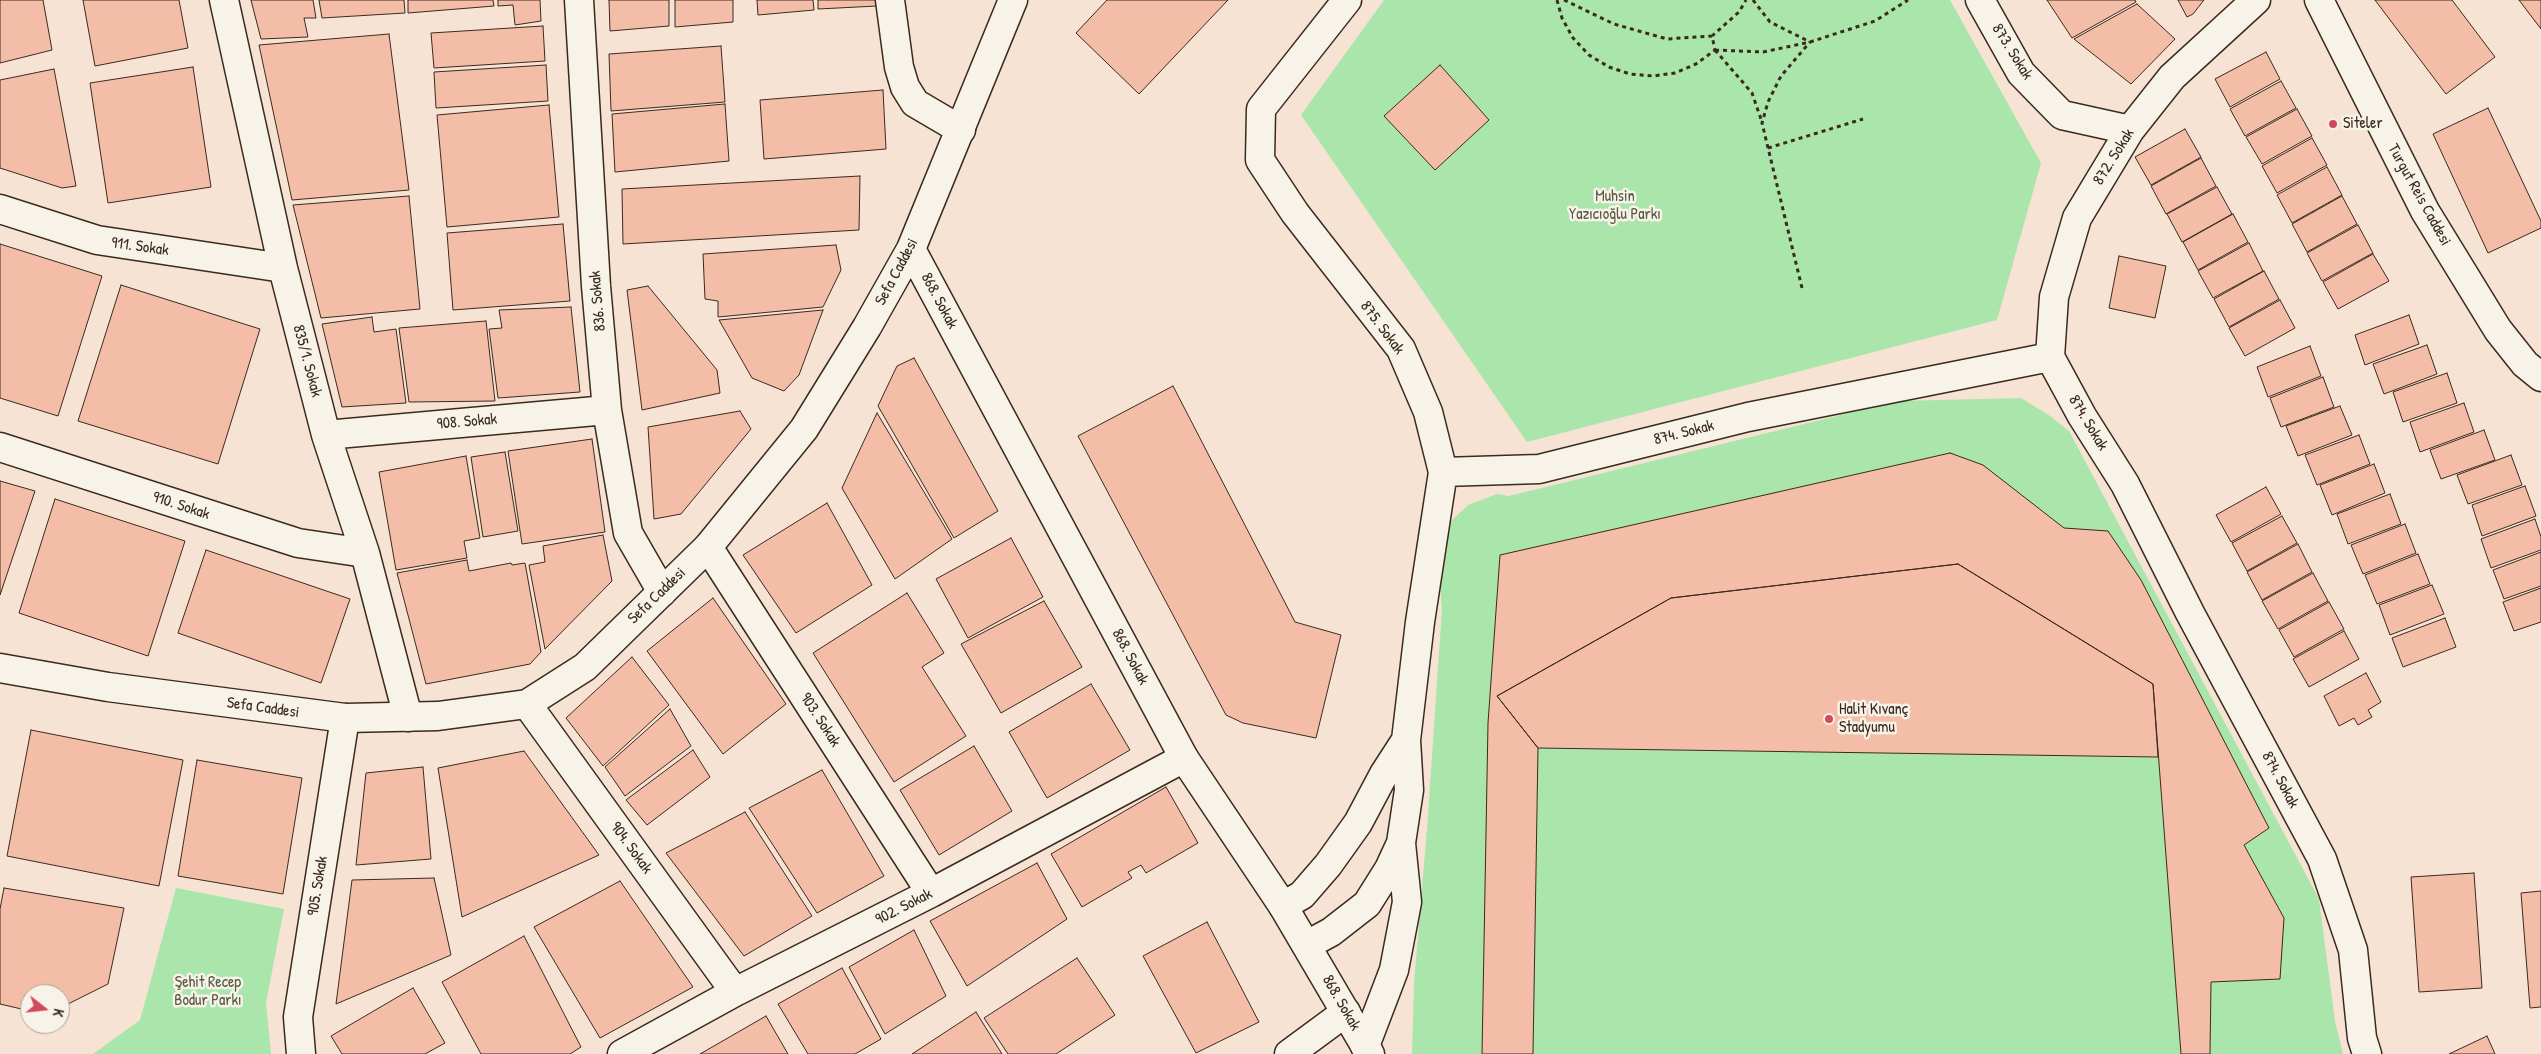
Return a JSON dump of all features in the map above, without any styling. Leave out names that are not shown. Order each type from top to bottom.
[{"type":"street","name":"835/1. Sokak","points":[[224,0],[283,268],[326,435],[365,553],[408,717]]},
{"type":"street","name":"836. Sokak","points":[[579,0],[596,286],[607,410],[628,533],[662,592]]},
{"type":"street","points":[[890,0],[899,67],[906,87],[915,103],[961,130]]},
{"type":"street","name":"Sefa Caddesi","points":[[0,668],[108,687],[345,718],[438,716],[527,704],[585,667],[708,547],[804,429],[867,327],[911,249],[1014,0]]},
{"type":"street","name":"875. Sokak","points":[[1347,0],[1261,109],[1260,160],[1295,213],[1401,349],[1428,412],[1443,472],[1420,622],[1406,740],[1408,790],[1401,843]]},
{"type":"street","name":"873. Sokak","points":[[1980,0],[2021,73],[2062,115],[2130,130]]},
{"type":"street","name":"872. Sokak","points":[[2050,357],[2054,297],[2077,218],[2130,130],[2172,77],[2256,0]]},
{"type":"street","name":"Turgut Reis Caddesi","points":[[2319,0],[2425,211],[2498,330],[2525,364],[2541,376]]},
{"type":"street","name":"911. Sokak","points":[[0,209],[97,240],[283,268]]},
{"type":"street","name":"868. Sokak","points":[[911,249],[1184,758],[1284,906],[1367,1050]]},
{"type":"street","name":"874. Sokak","points":[[1443,472],[1539,468],[1748,417],[2050,357],[2082,416],[2125,484],[2195,622],[2322,859],[2352,950],[2362,1038],[2367,1054]]},
{"type":"street","name":"908. Sokak","points":[[326,435],[607,410]]},
{"type":"street","name":"910. Sokak","points":[[0,447],[298,544],[365,553]]},
{"type":"street","name":"903. Sokak","points":[[708,547],[931,894]]},
{"type":"street","name":"904. Sokak","points":[[527,704],[735,992]]},
{"type":"street","name":"905. Sokak","points":[[301,1054],[298,1017],[345,718]]},
{"type":"street","points":[[1284,906],[1302,895],[1328,865],[1358,823],[1384,774],[1406,740]]},
{"type":"street","name":"902. Sokak","points":[[622,1054],[735,992],[931,894],[1184,758]]},
{"type":"street","points":[[1307,945],[1331,932],[1366,904],[1389,869],[1401,843]]},
{"type":"street","points":[[1367,1050],[1394,970],[1407,902],[1401,843]]},
{"type":"street","points":[[1290,1054],[1346,1012]]},
{"type":"path","points":[[1557,0],[1562,18],[1579,44],[1589,55],[1609,67],[1630,74],[1653,76],[1675,73],[1696,64],[1715,50],[1763,52],[1810,42],[1875,21],[1908,0]]},
{"type":"path","points":[[1564,0],[1614,24],[1667,39],[1712,36],[1739,12],[1746,0]]},
{"type":"path","points":[[1753,0],[1770,22],[1810,42]]},
{"type":"path","points":[[1712,36],[1715,50],[1752,93],[1762,123],[1802,288]]},
{"type":"path","points":[[1762,123],[1768,102],[1781,76],[1810,42]]},
{"type":"path","points":[[1768,148],[1863,119]]},
{"type":"green space","name":"Muhsin Yazıcıoğlu Parkı","points":[[1384,0],[1950,0],[2041,163],[1997,320],[1527,442],[1301,115]]},
{"type":"green space","name":"Halit Kıvanç Stadyumu","points":[[2021,398],[2050,416],[2069,431],[2319,899],[2335,1021],[2343,1054],[1412,1054],[1414,983],[1442,609],[1437,547],[1447,525],[1468,505],[1497,494],[1509,496],[1898,401]]},
{"type":"green space","name":"Şehit Recep Bodur Parkı","points":[[176,888],[284,909],[266,1003],[271,1054],[93,1054],[140,1020]]},
{"type":"building","points":[[0,0],[43,0],[52,50],[0,63]]},
{"type":"building","points":[[83,0],[179,0],[188,48],[95,66]]},
{"type":"building","points":[[251,0],[313,0],[316,18],[304,18],[308,37],[261,39]]},
{"type":"building","points":[[319,0],[404,0],[405,13],[322,18]]},
{"type":"building","points":[[408,0],[493,0],[494,6],[408,13]]},
{"type":"building","points":[[498,0],[540,0],[541,21],[515,25],[513,5],[498,6]]},
{"type":"building","points":[[609,0],[669,0],[669,26],[610,31]]},
{"type":"building","points":[[675,0],[733,0],[733,22],[675,27]]},
{"type":"building","points":[[757,0],[813,0],[814,10],[758,15]]},
{"type":"building","points":[[818,0],[877,0],[877,6],[818,9]]},
{"type":"building","points":[[1107,0],[1228,0],[1139,94],[1076,33]]},
{"type":"building","points":[[2047,0],[2135,0],[2136,2],[2072,38]]},
{"type":"building","points":[[2178,0],[2204,0],[2193,14],[2187,17]]},
{"type":"building","points":[[2375,0],[2452,0],[2495,57],[2446,94]]},
{"type":"building","points":[[2519,0],[2541,0],[2541,29]]},
{"type":"building","points":[[2137,4],[2175,39],[2131,84],[2074,39]]},
{"type":"building","points":[[543,26],[545,61],[434,68],[431,33]]},
{"type":"building","points":[[389,34],[409,190],[292,200],[259,45]]},
{"type":"building","points":[[721,46],[725,102],[611,111],[609,54]]},
{"type":"building","points":[[2266,52],[2280,79],[2230,107],[2215,79]]},
{"type":"building","points":[[546,65],[548,101],[436,108],[434,72]]},
{"type":"building","points":[[1440,65],[1489,120],[1435,170],[1384,116]]},
{"type":"building","points":[[193,67],[211,187],[108,203],[90,83]]},
{"type":"building","points":[[54,69],[76,186],[62,188],[0,168],[0,80]]},
{"type":"building","points":[[2281,81],[2296,108],[2245,136],[2230,109]]},
{"type":"building","points":[[883,90],[886,149],[764,159],[760,100]]},
{"type":"building","points":[[725,104],[729,161],[615,172],[612,114]]},
{"type":"building","points":[[549,105],[559,217],[447,227],[437,115]]},
{"type":"building","points":[[2488,108],[2541,221],[2541,228],[2488,253],[2433,134]]},
{"type":"building","points":[[2297,109],[2312,136],[2262,164],[2246,137]]},
{"type":"building","points":[[2185,129],[2201,157],[2151,185],[2135,157]]},
{"type":"building","points":[[2312,138],[2327,165],[2277,193],[2262,166]]},
{"type":"building","points":[[2201,158],[2216,186],[2166,214],[2151,186]]},
{"type":"building","points":[[2327,167],[2342,195],[2292,223],[2277,195]]},
{"type":"building","points":[[860,176],[859,230],[623,244],[622,189]]},
{"type":"building","points":[[2217,187],[2232,214],[2182,242],[2167,214]]},
{"type":"building","points":[[409,196],[420,309],[321,318],[293,205]]},
{"type":"building","points":[[2342,196],[2357,224],[2307,252],[2292,224]]},
{"type":"building","points":[[2233,214],[2248,242],[2198,270],[2183,242]]},
{"type":"building","points":[[563,224],[570,301],[453,310],[447,233]]},
{"type":"building","points":[[2358,225],[2373,253],[2322,281],[2307,253]]},
{"type":"building","points":[[2249,243],[2263,271],[2213,298],[2198,271]]},
{"type":"building","points":[[0,244],[102,276],[58,416],[0,398]]},
{"type":"building","points":[[836,245],[841,270],[823,307],[718,317],[718,301],[705,299],[703,254]]},
{"type":"building","points":[[2373,254],[2389,281],[2338,309],[2323,282]]},
{"type":"building","points":[[2119,256],[2166,266],[2155,318],[2109,308]]},
{"type":"building","points":[[2264,271],[2279,299],[2229,327],[2214,299]]},
{"type":"building","points":[[121,285],[260,329],[218,464],[78,421]]},
{"type":"building","points":[[648,286],[717,370],[720,393],[642,410],[627,290]]},
{"type":"building","points":[[2280,300],[2295,328],[2245,356],[2229,328]]},
{"type":"building","points":[[571,307],[580,392],[498,398],[489,329],[502,328],[499,310]]},
{"type":"building","points":[[823,310],[799,375],[784,391],[752,378],[719,320]]},
{"type":"building","points":[[2409,315],[2419,344],[2365,365],[2355,335]]},
{"type":"building","points":[[372,317],[374,332],[396,329],[406,403],[342,407],[322,324]]},
{"type":"building","points":[[486,321],[495,401],[409,402],[399,328]]},
{"type":"building","points":[[2427,345],[2437,374],[2384,394],[2373,364]]},
{"type":"building","points":[[2310,346],[2321,376],[2268,397],[2257,367]]},
{"type":"building","points":[[914,358],[998,511],[954,538],[878,406],[897,366]]},
{"type":"building","points":[[2447,373],[2457,403],[2403,422],[2393,392]]},
{"type":"building","points":[[2323,377],[2334,407],[2281,427],[2270,398]]},
{"type":"building","points":[[1173,386],[1295,622],[1341,635],[1316,738],[1243,723],[1226,715],[1078,436]]},
{"type":"building","points":[[2464,403],[2474,432],[2420,452],[2410,422]]},
{"type":"building","points":[[2340,406],[2352,435],[2298,456],[2286,426]]},
{"type":"building","points":[[740,411],[751,429],[681,514],[654,519],[648,427]]},
{"type":"building","points":[[877,413],[952,539],[895,579],[842,488]]},
{"type":"building","points":[[2484,430],[2495,460],[2441,479],[2430,450]]},
{"type":"building","points":[[2359,435],[2370,464],[2317,485],[2305,455]]},
{"type":"building","points":[[592,439],[605,532],[522,544],[508,451]]},
{"type":"building","points":[[505,452],[518,531],[483,537],[471,457]]},
{"type":"building","points":[[1950,453],[1983,465],[2064,528],[2108,531],[2141,580],[2269,828],[2244,845],[2284,918],[2280,979],[2211,982],[2210,1054],[2181,1054],[2153,684],[1958,564],[1671,598],[1497,696],[1538,748],[1533,1054],[1482,1054],[1488,723],[1500,555]]},
{"type":"building","points":[[2511,455],[2522,485],[2468,504],[2457,475]]},
{"type":"building","points":[[466,456],[480,538],[464,541],[467,558],[396,570],[379,472]]},
{"type":"building","points":[[2374,464],[2385,493],[2332,515],[2320,485]]},
{"type":"building","points":[[0,481],[35,491],[0,595]]},
{"type":"building","points":[[2525,486],[2536,516],[2482,536],[2472,505]]},
{"type":"building","points":[[2266,487],[2281,514],[2231,542],[2216,515]]},
{"type":"building","points":[[2390,494],[2401,524],[2348,544],[2337,514]]},
{"type":"building","points":[[55,499],[185,541],[148,656],[19,613]]},
{"type":"building","points":[[827,503],[872,585],[796,633],[743,555]]},
{"type":"building","points":[[2282,516],[2297,543],[2247,571],[2232,543]]},
{"type":"building","points":[[2535,519],[2541,537],[2541,550],[2491,568],[2481,539]]},
{"type":"building","points":[[2405,524],[2416,553],[2363,574],[2351,545]]},
{"type":"building","points":[[603,535],[612,581],[545,649],[529,565],[545,562],[543,546]]},
{"type":"building","points":[[1011,538],[1043,597],[968,638],[936,579]]},
{"type":"building","points":[[2298,544],[2312,572],[2262,600],[2247,572]]},
{"type":"building","points":[[206,550],[350,599],[321,683],[178,633]]},
{"type":"building","points":[[2541,552],[2541,586],[2504,599],[2493,570]]},
{"type":"building","points":[[2418,554],[2430,584],[2377,604],[2365,575]]},
{"type":"building","points":[[467,560],[469,571],[511,563],[512,565],[525,563],[541,652],[530,664],[426,684],[397,573]]},
{"type":"building","points":[[1958,564],[2153,684],[2158,757],[1538,748],[1497,696],[1671,598]]},
{"type":"building","points":[[2313,573],[2328,601],[2278,629],[2262,601]]},
{"type":"building","points":[[2432,585],[2444,614],[2390,635],[2379,605]]},
{"type":"building","points":[[2541,588],[2541,622],[2514,631],[2503,602]]},
{"type":"building","points":[[907,593],[944,653],[922,667],[966,736],[894,782],[813,653]]},
{"type":"building","points":[[713,598],[786,704],[723,754],[647,651]]},
{"type":"building","points":[[1044,601],[1082,667],[1001,713],[961,644]]},
{"type":"building","points":[[2329,602],[2344,629],[2294,657],[2279,630]]},
{"type":"building","points":[[2445,618],[2456,647],[2403,667],[2392,638]]},
{"type":"building","points":[[2344,631],[2359,659],[2309,687],[2293,659]]},
{"type":"building","points":[[632,657],[669,705],[603,766],[566,718]]},
{"type":"building","points":[[2366,673],[2381,702],[2368,710],[2372,717],[2358,725],[2354,718],[2339,726],[2324,696]]},
{"type":"building","points":[[1091,684],[1130,750],[1047,798],[1009,732]]},
{"type":"building","points":[[670,709],[691,746],[625,796],[605,767]]},
{"type":"building","points":[[31,730],[183,760],[159,886],[7,856]]},
{"type":"building","points":[[974,746],[1012,811],[939,855],[900,790]]},
{"type":"building","points":[[693,750],[710,777],[647,825],[626,800]]},
{"type":"building","points":[[524,751],[599,855],[462,917],[438,768]]},
{"type":"building","points":[[197,760],[302,778],[283,894],[178,876]]},
{"type":"building","points":[[423,767],[431,859],[356,865],[366,773]]},
{"type":"building","points":[[822,770],[884,876],[817,913],[749,808]]},
{"type":"building","points":[[1166,787],[1198,843],[1146,873],[1141,865],[1128,872],[1132,878],[1082,907],[1051,854]]},
{"type":"building","points":[[745,812],[812,916],[744,956],[666,853]]},
{"type":"building","points":[[1037,863],[1067,919],[967,986],[930,921]]},
{"type":"building","points":[[2474,873],[2482,988],[2419,992],[2411,877]]},
{"type":"building","points":[[434,878],[451,955],[336,1004],[352,880]]},
{"type":"building","points":[[620,881],[693,987],[600,1038],[534,927]]},
{"type":"building","points":[[4,888],[124,908],[108,984],[70,1003],[70,984],[20,984],[20,1009],[0,1004],[0,909]]},
{"type":"building","points":[[2541,891],[2541,1007],[2530,1008],[2521,893]]},
{"type":"building","points":[[1207,922],[1259,1022],[1196,1053],[1143,956]]},
{"type":"building","points":[[914,930],[946,996],[885,1034],[849,967]]},
{"type":"building","points":[[524,936],[581,1047],[570,1054],[481,1054],[442,982]]},
{"type":"building","points":[[1077,958],[1115,1015],[1056,1054],[1008,1054],[984,1018]]},
{"type":"building","points":[[842,968],[881,1039],[855,1054],[808,1054],[778,1004]]},
{"type":"building","points":[[413,988],[445,1043],[425,1054],[342,1054],[331,1036]]},
{"type":"building","points":[[976,1012],[1002,1054],[912,1054]]},
{"type":"building","points":[[766,1016],[788,1054],[700,1054]]},
{"type":"building","points":[[2487,1036],[2495,1054],[2449,1054]]},
{"type":"place","name":"Siteler","points":[[2333,124]]},
{"type":"place","name":"Halit Kıvanç Stadyumu","points":[[1829,719]]}]
